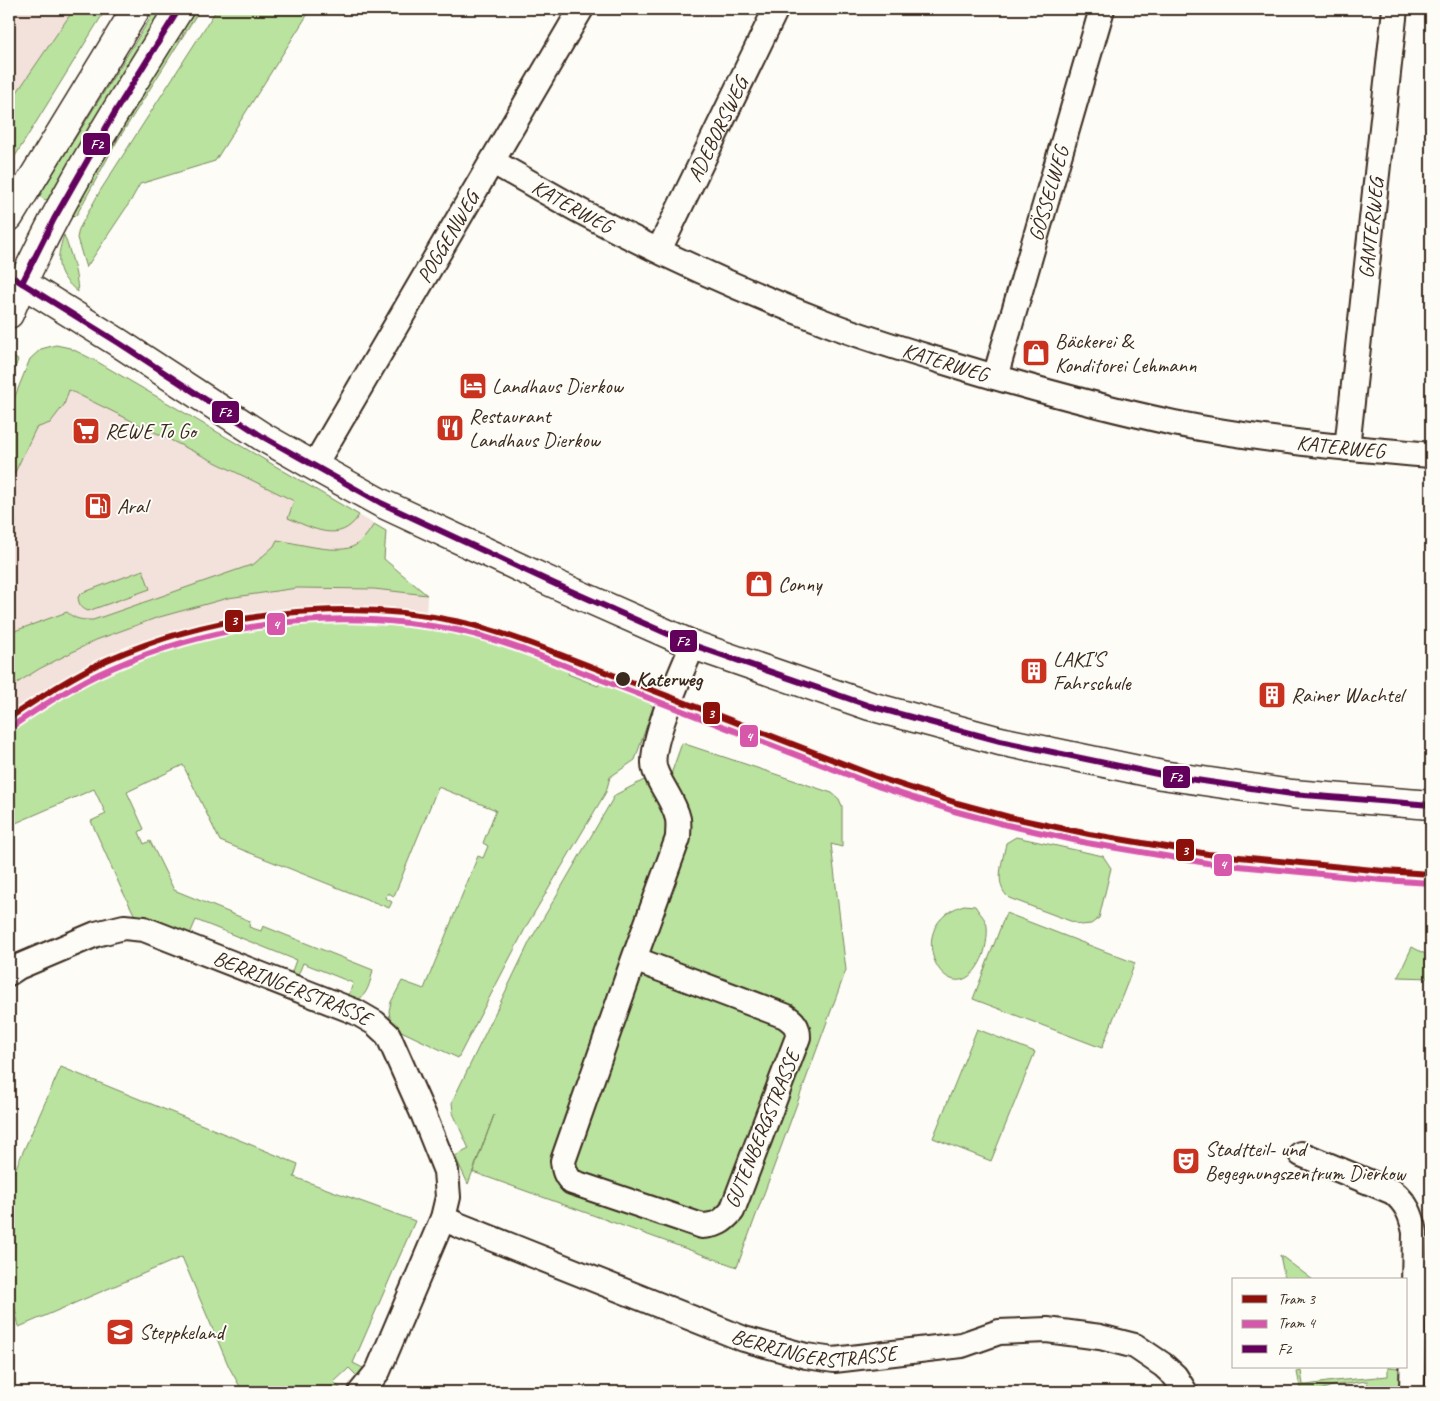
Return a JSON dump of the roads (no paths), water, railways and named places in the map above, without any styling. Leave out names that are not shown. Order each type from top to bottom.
[{"type":"street","points":[[9,217],[136,9]]},
{"type":"street","points":[[9,314],[15,279],[54,219],[105,128],[179,9]]},
{"type":"street","name":"POGGENWEG","points":[[314,466],[582,9]]},
{"type":"street","name":"ADEBORSWEG","points":[[659,250],[776,9]]},
{"type":"street","name":"GÖSSELWEG","points":[[995,377],[1102,9]]},
{"type":"street","name":"GANTERWEG","points":[[1347,448],[1395,9]]},
{"type":"street","name":"KATERWEG","points":[[493,162],[581,212],[746,290],[831,325],[995,377],[1096,405],[1176,423],[1268,439],[1431,455]]},
{"type":"street","points":[[15,279],[119,343],[263,437],[314,466],[390,507],[555,584],[693,645],[870,706],[1000,741],[1162,775],[1292,794],[1431,805]]},
{"type":"street","name":"GUTENBERGSTRASSE","points":[[634,959],[785,1016],[796,1023],[798,1037],[732,1211],[722,1222],[702,1226],[572,1182],[566,1176],[563,1161],[634,959],[678,838],[678,820],[672,800],[655,769],[653,758],[668,708],[693,645]]},
{"type":"street","name":"BERRINGERSTRASSE","points":[[9,973],[18,967],[96,934],[124,927],[144,929],[356,1012],[381,1028],[388,1036],[446,1171],[448,1197],[443,1218],[378,1371],[361,1392]]},
{"type":"street","points":[[1301,1154],[1393,1192],[1407,1207],[1412,1219],[1414,1232],[1412,1392]]},
{"type":"street","name":"BERRINGERSTRASSE","points":[[443,1218],[744,1339],[806,1356],[834,1360],[962,1345],[999,1332],[1047,1330],[1100,1336],[1135,1346],[1163,1365],[1175,1376],[1185,1392]]},
{"type":"tram line","name":"3","points":[[9,718],[94,666],[149,644],[192,630],[236,620],[326,610],[416,614],[470,624],[512,637],[883,779],[957,803],[1009,817],[1089,834],[1208,854],[1431,874]]},
{"type":"tram line","name":"4","points":[[14,725],[86,680],[147,654],[183,642],[220,633],[294,621],[332,619],[408,623],[461,631],[511,645],[880,787],[954,811],[1007,825],[1087,843],[1207,863],[1431,883]]},
{"type":"place","name":"Bäckerei & Konditorei Lehmann","points":[[1036,353]]},
{"type":"place","name":"Landhaus Dierkow","points":[[473,386]]},
{"type":"place","name":"Restaurant Landhaus Dierkow","points":[[450,428]]},
{"type":"place","name":"REWE To Go","points":[[86,431]]},
{"type":"place","name":"Aral","points":[[98,506]]},
{"type":"place","name":"Conny","points":[[759,584]]},
{"type":"place","name":"LAKI'S Fahrschule","points":[[1034,671]]},
{"type":"place","name":"Katerweg","points":[[623,679]]},
{"type":"place","name":"Rainer Wachtel","points":[[1272,695]]},
{"type":"place","name":"Stadtteil- und Begegnungszentrum Dierkow","points":[[1186,1161]]},
{"type":"place","name":"Steppkeland","points":[[120,1332]]}]
